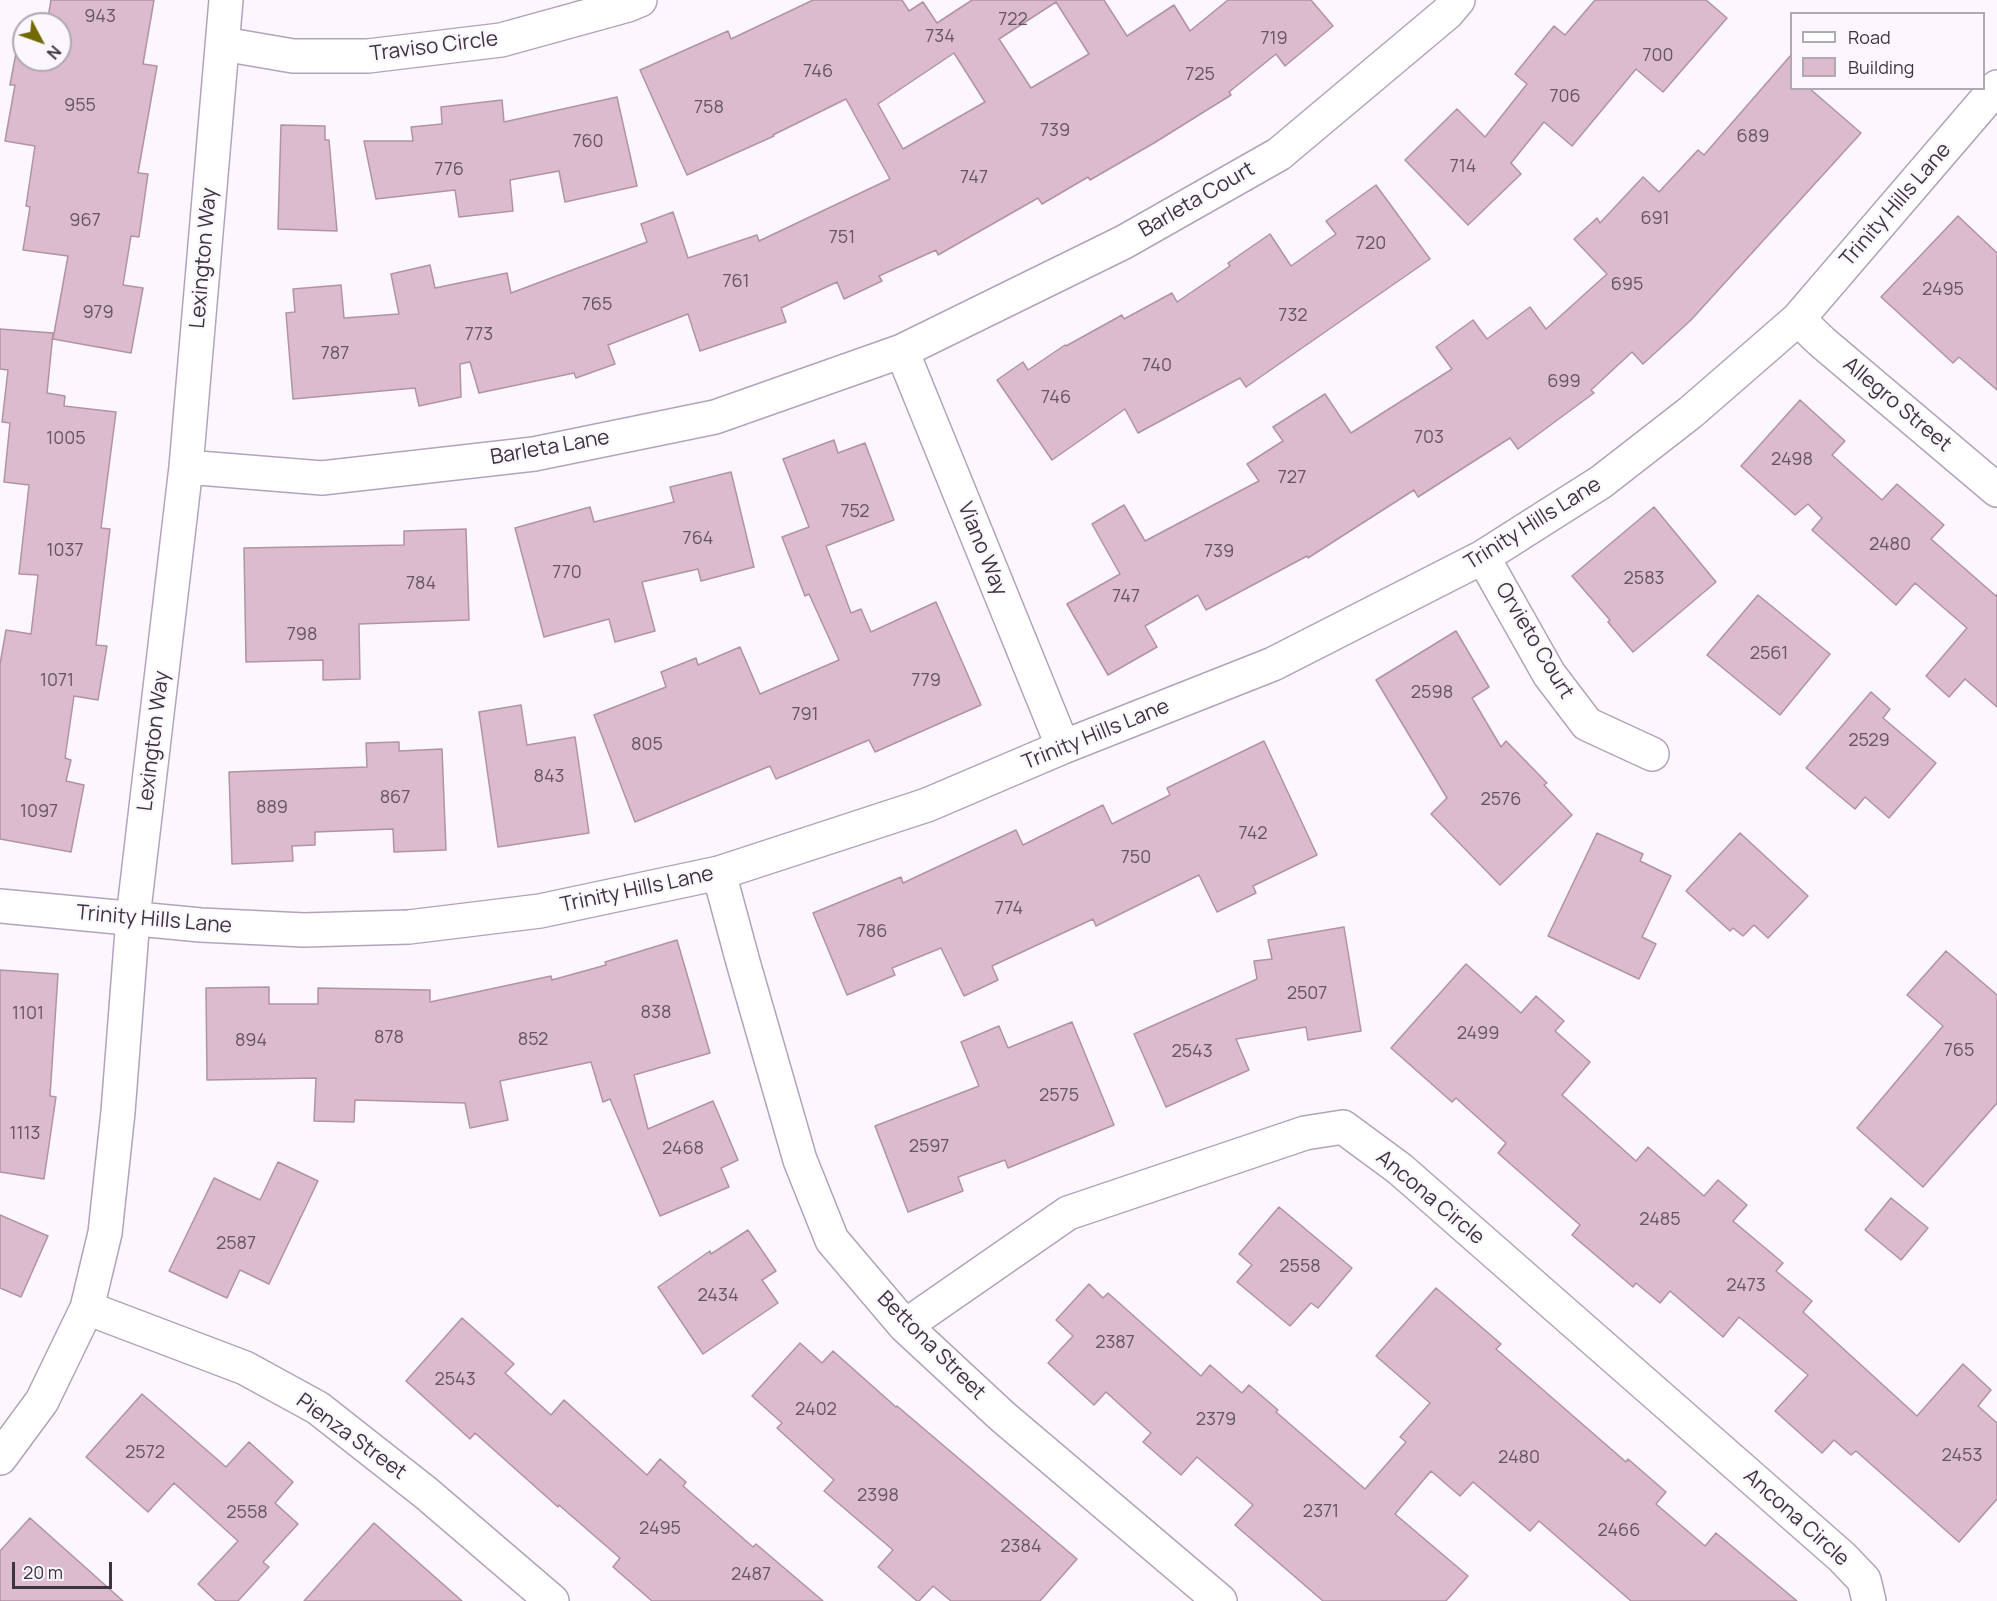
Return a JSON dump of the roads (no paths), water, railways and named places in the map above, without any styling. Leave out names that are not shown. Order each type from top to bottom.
[{"type":"street","name":"Lexington Way","points":[[0,1458],[42,1401],[87,1308],[105,1233],[118,1112],[133,918],[186,467],[226,0]]},
{"type":"street","name":"Traviso Circle","points":[[223,44],[293,56],[368,56],[501,40],[640,0]]},
{"type":"street","name":"Barleta Court","points":[[902,351],[1124,242],[1279,154],[1447,13],[1458,0]]},
{"type":"street","name":"Trinity Hills Lane","points":[[0,906],[201,926],[304,930],[409,927],[540,911],[719,873],[927,805],[1063,747],[1273,664],[1483,557],[1601,482],[1691,412],[1798,319],[1997,87]]},
{"type":"street","name":"Allegro Street","points":[[1798,319],[1822,342],[1997,490]]},
{"type":"street","name":"Barleta Lane","points":[[186,467],[322,478],[534,454],[715,417],[902,351]]},
{"type":"street","name":"Viano Way","points":[[902,351],[1063,747]]},
{"type":"street","name":"Orvieto Court","points":[[1483,557],[1549,674],[1587,724],[1652,754]]},
{"type":"street","name":"Bettona Street","points":[[719,873],[800,1160],[832,1240],[905,1326],[1002,1416],[1220,1601]]},
{"type":"street","name":"Ancona Circle","points":[[905,1326],[1068,1213],[1305,1133],[1343,1127],[1400,1169],[1842,1557],[1864,1580],[1869,1601]]},
{"type":"street","name":"Pienza Street","points":[[87,1308],[245,1368],[318,1408],[426,1493],[548,1599]]}]
